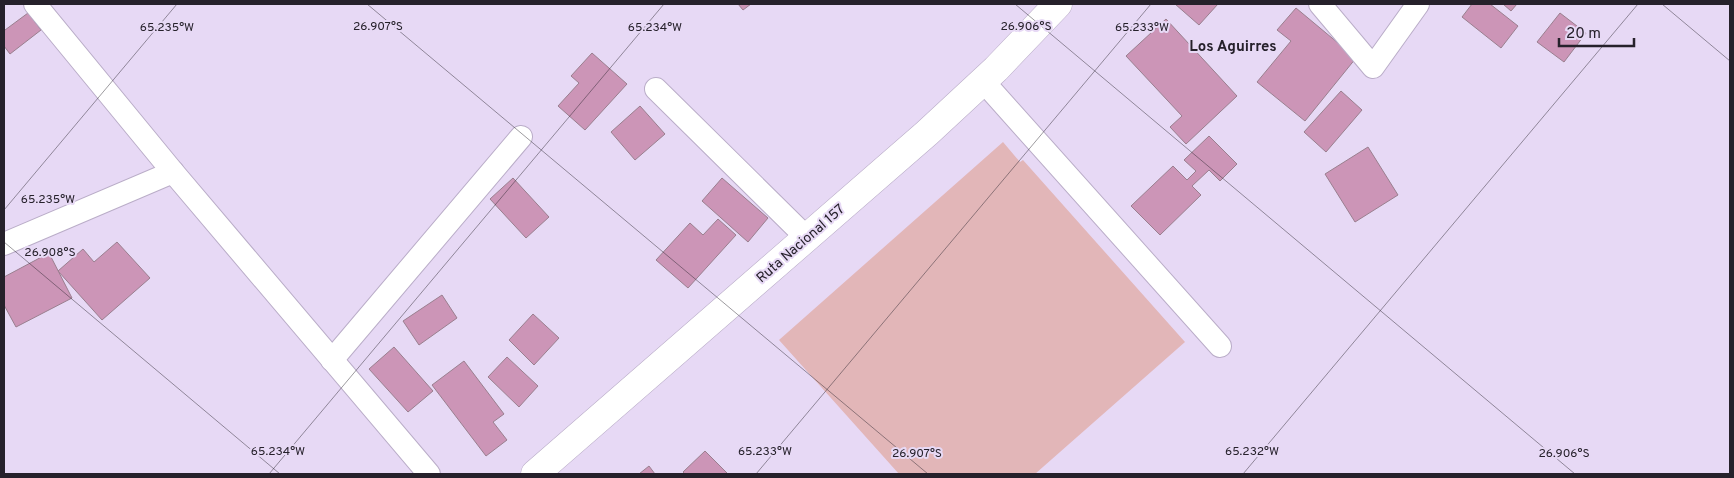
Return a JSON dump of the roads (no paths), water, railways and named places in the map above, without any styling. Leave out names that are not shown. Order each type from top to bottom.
[{"type":"highway","name":"Ruta Nacional 157","points":[[535,474],[927,134],[983,81],[1058,4]]},
{"type":"street","points":[[35,4],[173,172],[430,474]]},
{"type":"street","points":[[1320,4],[1373,67],[1418,4]]},
{"type":"street","points":[[983,81],[1220,346]]},
{"type":"street","points":[[656,89],[807,238]]},
{"type":"street","points":[[332,360],[521,138]]},
{"type":"street","points":[[4,244],[173,172]]},
{"type":"district","name":"Los Aguirres","points":[[1233,46]]}]
